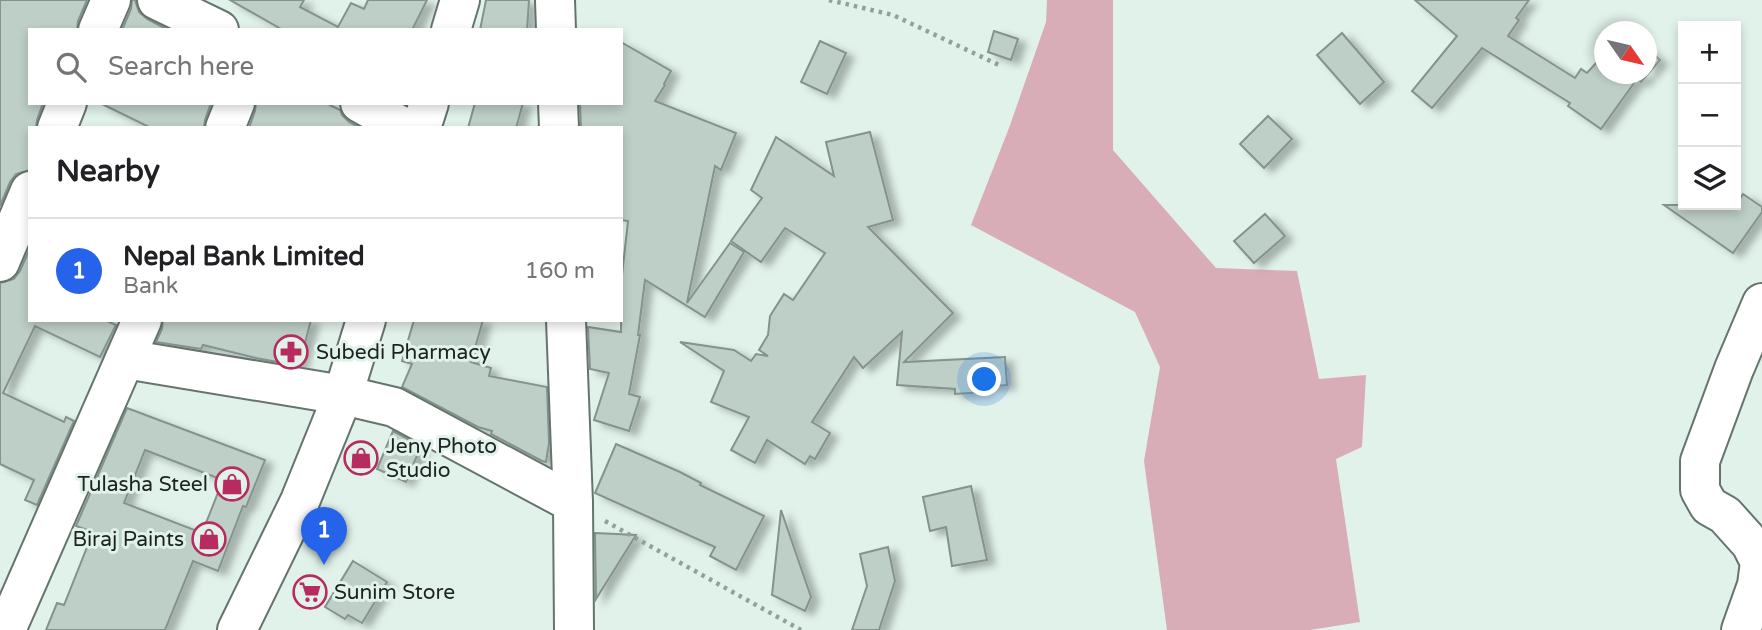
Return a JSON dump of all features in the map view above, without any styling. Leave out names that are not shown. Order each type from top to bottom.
[{"type":"street","points":[[99,28],[111,0]]},
{"type":"street","points":[[157,0],[215,28]]},
{"type":"street","points":[[452,28],[460,0]]},
{"type":"street","points":[[555,0],[556,28]]},
{"type":"street","points":[[58,126],[66,105]]},
{"type":"street","points":[[226,126],[234,105]]},
{"type":"street","points":[[364,105],[401,126]]},
{"type":"street","points":[[422,126],[428,105]]},
{"type":"street","points":[[558,105],[559,126]]},
{"type":"street","points":[[0,262],[28,196]]},
{"type":"street","points":[[1741,630],[1757,585],[1760,562],[1751,544],[1725,515],[1709,506],[1700,490],[1700,461],[1762,303]]},
{"type":"street","points":[[6,630],[11,587],[141,322]]},
{"type":"street","points":[[237,630],[300,501],[343,395],[365,322]]},
{"type":"street","points":[[566,322],[573,503],[574,630]]},
{"type":"street","points":[[125,359],[343,395],[394,407],[573,503]]},
{"type":"path","points":[[829,0],[893,15],[999,65]]},
{"type":"path","points":[[573,503],[801,630]]},
{"type":"shaded area","points":[[1047,0],[1113,0],[1113,150],[1216,268],[1297,271],[1319,379],[1366,375],[1362,447],[1336,459],[1360,622],[1310,630],[1167,630],[1144,461],[1160,367],[1135,312],[971,225],[1046,22]]},
{"type":"building","points":[[0,0],[87,0],[77,28],[28,28],[28,105],[42,105],[36,126],[28,126],[28,171],[16,174],[0,206]]},
{"type":"building","points":[[132,0],[135,0],[139,12],[164,28],[123,28]]},
{"type":"building","points":[[230,0],[304,0],[300,7],[338,27],[351,3],[364,9],[368,0],[427,0],[413,28],[279,28]]},
{"type":"building","points":[[486,0],[529,0],[527,28],[480,28]]},
{"type":"building","points":[[1415,0],[1529,0],[1516,18],[1519,20],[1508,36],[1575,78],[1581,69],[1587,73],[1594,65],[1594,84],[1633,84],[1601,129],[1568,106],[1570,103],[1482,48],[1432,108],[1412,91],[1457,36]]},
{"type":"building","points":[[994,31],[1018,39],[1011,60],[988,52]]},
{"type":"building","points":[[1342,33],[1384,82],[1360,104],[1317,55]]},
{"type":"building","points":[[820,41],[846,53],[827,94],[801,82]]},
{"type":"building","points":[[623,43],[671,71],[655,101],[736,133],[721,170],[715,166],[687,303],[730,243],[744,252],[705,317],[645,280],[640,335],[629,394],[640,397],[629,431],[594,420],[609,373],[590,369],[588,327],[621,332],[623,322],[623,266],[628,221],[623,220],[623,126],[581,126],[580,105],[623,105]]},
{"type":"building","points":[[104,105],[210,105],[204,126],[147,126]]},
{"type":"building","points":[[256,105],[330,105],[340,110],[349,122],[356,126],[250,126]]},
{"type":"building","points":[[474,105],[522,105],[517,126],[469,126]]},
{"type":"building","points":[[1268,116],[1292,139],[1264,168],[1240,144]]},
{"type":"building","points":[[870,132],[893,220],[868,227],[953,313],[904,362],[1005,357],[1007,385],[985,387],[985,392],[955,394],[955,389],[897,385],[902,332],[863,368],[854,357],[812,422],[830,433],[815,459],[810,456],[805,464],[767,440],[755,463],[731,450],[749,417],[711,402],[724,371],[680,342],[734,350],[751,361],[756,354],[768,356],[759,350],[768,335],[770,316],[784,294],[793,300],[825,253],[785,228],[761,262],[731,241],[762,198],[751,190],[776,137],[834,176],[826,142]]},
{"type":"building","points":[[1743,194],[1762,207],[1762,212],[1733,253],[1664,205],[1678,205],[1678,210],[1741,210]]},
{"type":"building","points":[[1265,214],[1285,236],[1254,263],[1234,241]]},
{"type":"building","points":[[28,253],[28,322],[109,322],[116,325],[100,357],[35,326],[3,393],[64,422],[66,417],[74,421],[37,505],[25,500],[34,480],[0,464],[0,283],[14,279]]},
{"type":"building","points":[[163,322],[310,322],[299,366],[203,345],[201,349],[156,342]]},
{"type":"building","points":[[413,322],[482,322],[471,362],[491,368],[489,376],[547,387],[549,443],[546,462],[491,434],[492,431],[478,427],[402,387],[412,364],[402,361]]},
{"type":"building","points":[[127,408],[265,460],[246,507],[243,506],[218,571],[193,561],[165,630],[46,630],[57,603],[64,605],[93,532],[76,526]],"holes":[[[145,450],[223,480],[202,533],[124,503]]]},
{"type":"building","points":[[393,431],[421,446],[406,482],[377,469]]},
{"type":"building","points":[[616,444],[680,472],[701,483],[700,485],[764,516],[736,570],[710,556],[715,547],[595,493]]},
{"type":"building","points":[[971,486],[987,560],[952,566],[946,527],[930,531],[923,497]]},
{"type":"building","points":[[781,510],[811,597],[805,611],[772,595]]},
{"type":"building","points":[[595,533],[636,535],[596,599]]},
{"type":"building","points":[[888,547],[895,581],[879,630],[852,630],[867,586],[860,554]]},
{"type":"building","points":[[353,561],[387,582],[362,623],[348,615],[345,619],[325,607]]},
{"type":"place","name":"Subedi Pharmacy","points":[[291,352]]},
{"type":"place","name":"Jeny Photo Studio","points":[[361,458]]},
{"type":"place","name":"Tulasha Steel","points":[[232,484]]},
{"type":"place","name":"Biraj Paints","points":[[209,539]]},
{"type":"place","name":"Nepal Bank Limited","points":[[324,565]]},
{"type":"place","name":"Sunim Store","points":[[310,592]]}]
